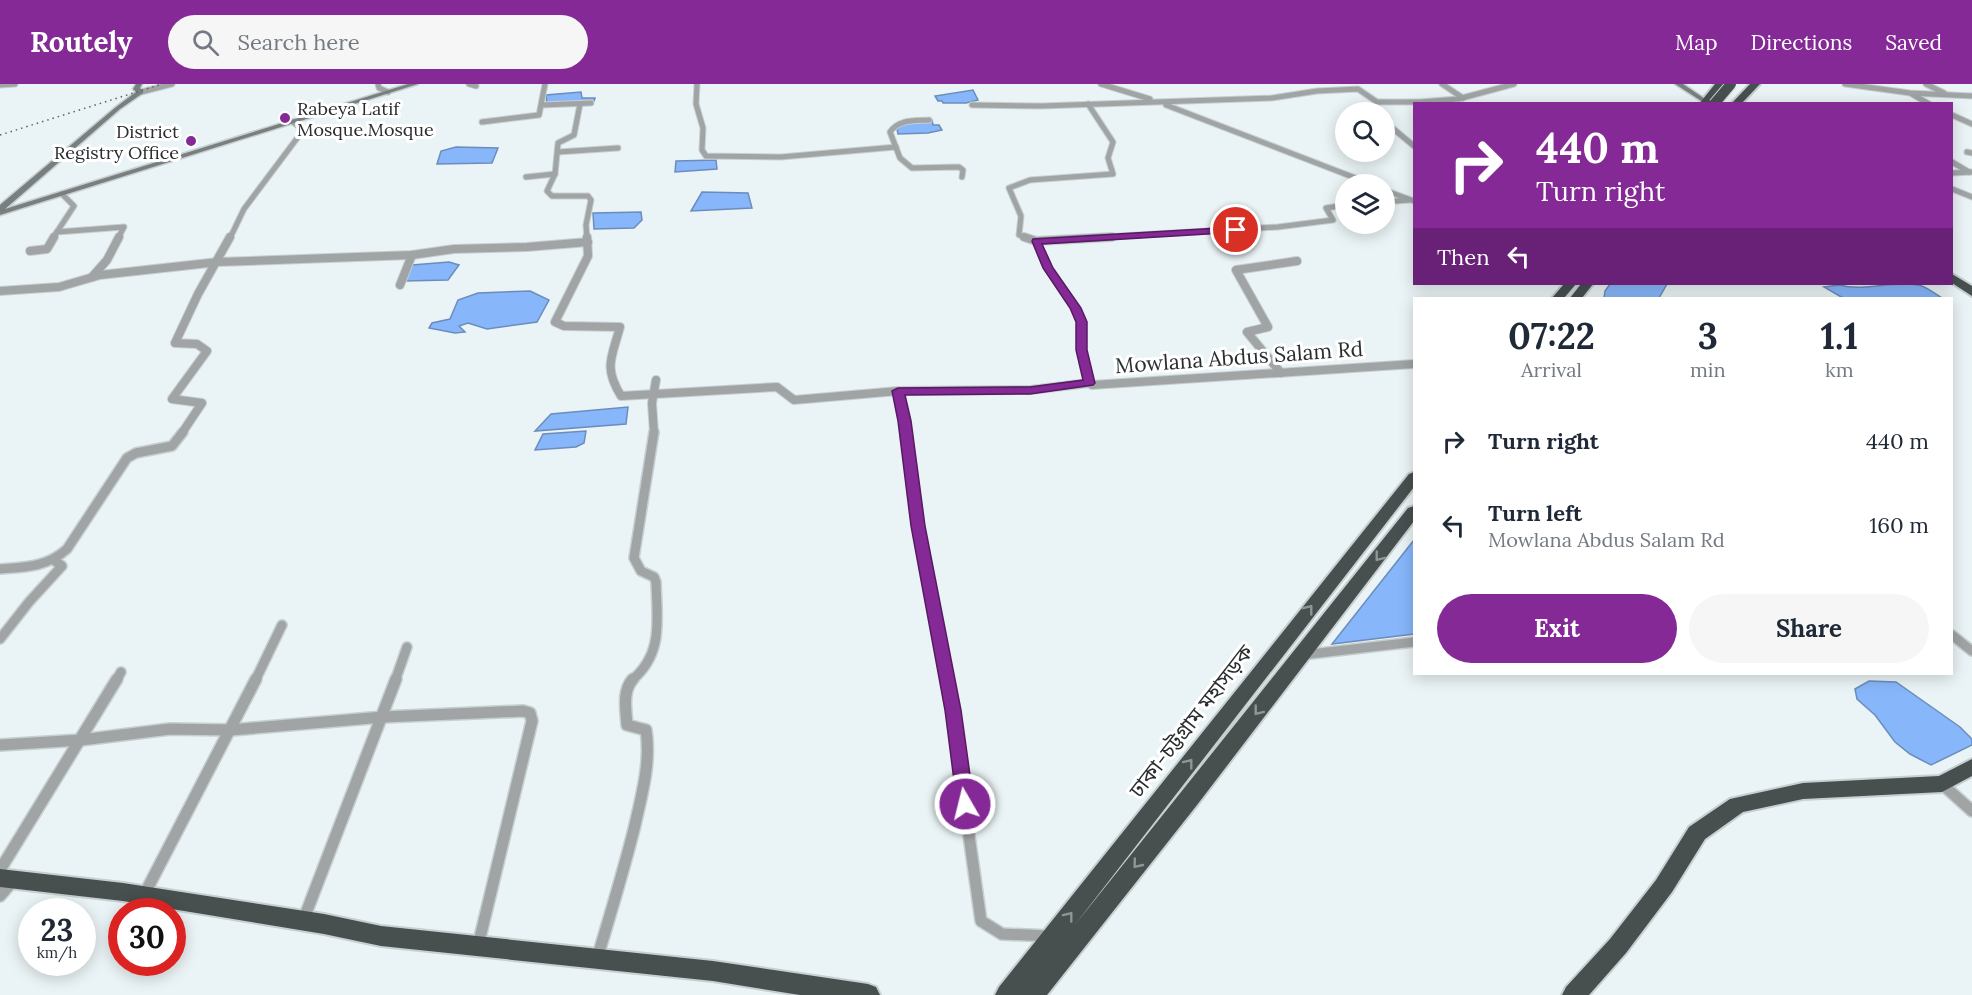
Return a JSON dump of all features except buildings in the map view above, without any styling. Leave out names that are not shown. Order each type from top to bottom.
[{"type":"highway","points":[[1709,102],[1720,84]]},
{"type":"highway","points":[[1709,102],[1731,84]]},
{"type":"highway","points":[[1728,102],[1743,84]]},
{"type":"highway","points":[[1738,102],[1755,84]]},
{"type":"highway","points":[[1953,270],[1972,283]]},
{"type":"highway","points":[[1953,279],[1972,292]]},
{"type":"highway","points":[[1559,297],[1569,285]]},
{"type":"highway","points":[[1576,297],[1586,285]]},
{"type":"highway","name":"ঢাকা-চট্টগ্রাম মহাসড়ক","points":[[1007,995],[1413,478]]},
{"type":"highway","points":[[1033,995],[1413,512]]},
{"type":"highway","points":[[1574,995],[1645,912],[1697,832],[1737,805],[1803,791],[1942,784],[1972,767]]},
{"type":"highway","points":[[3,881],[144,895],[381,936],[713,971],[868,995]]},
{"type":"main road","points":[[0,211],[62,194],[415,84]]},
{"type":"main road","points":[[1678,84],[1709,102]]},
{"type":"main road","points":[[1683,84],[1709,102]]},
{"type":"main road","points":[[0,211],[140,88]]},
{"type":"street","points":[[0,85],[15,84]]},
{"type":"street","points":[[140,88],[172,84]]},
{"type":"street","points":[[378,84],[388,92]]},
{"type":"street","points":[[469,84],[476,86]]},
{"type":"street","points":[[482,122],[538,115],[543,105],[545,84]]},
{"type":"street","points":[[697,84],[696,104],[703,128],[702,150],[706,156],[781,157],[896,147]]},
{"type":"street","points":[[1101,84],[1161,102],[1345,174]]},
{"type":"street","points":[[1122,84],[1125,91]]},
{"type":"street","points":[[1442,84],[1461,100]]},
{"type":"street","points":[[1428,102],[1461,100],[1514,84]]},
{"type":"street","points":[[1845,84],[1910,93],[1972,96]]},
{"type":"street","points":[[1926,84],[1948,95]]},
{"type":"street","points":[[972,105],[1042,106],[1272,98],[1284,94],[1340,86],[1362,90],[1379,105],[1413,103]]},
{"type":"street","points":[[1910,93],[1926,102]]},
{"type":"street","points":[[543,105],[591,103]]},
{"type":"street","points":[[580,104],[574,135],[558,143],[555,174],[547,191],[550,195],[588,196],[591,200],[586,225],[588,256],[555,322],[564,326],[620,327],[608,364],[608,374],[621,396],[653,396],[777,387],[794,400],[898,391],[1030,390],[1089,383]]},
{"type":"street","points":[[1088,104],[1094,116],[1113,140],[1114,147],[1108,158],[1113,174],[1030,180],[1009,188],[1016,210],[1021,216],[1018,232],[1025,238],[1036,241],[1308,224],[1333,220],[1326,208],[1335,207]]},
{"type":"street","points":[[1953,115],[1972,124]]},
{"type":"street","points":[[929,120],[894,124],[890,132],[896,147],[908,167],[959,167],[963,170],[962,177]]},
{"type":"street","points":[[0,569],[33,567],[55,561],[67,549],[127,458],[136,453],[172,446],[201,407],[200,402],[171,399],[207,351],[203,345],[175,343],[198,294],[218,262],[244,209],[301,133],[302,129],[293,122]]},
{"type":"street","points":[[1395,131],[1413,145]]},
{"type":"street","points":[[558,152],[618,148]]},
{"type":"street","points":[[1953,163],[1971,172]]},
{"type":"street","points":[[1953,173],[1971,172]]},
{"type":"street","points":[[526,177],[555,174]]},
{"type":"street","points":[[1953,189],[1972,197]]},
{"type":"street","points":[[30,251],[46,249],[74,206],[62,194]]},
{"type":"street","points":[[1395,194],[1413,200]]},
{"type":"street","points":[[1395,201],[1413,200]]},
{"type":"street","points":[[57,232],[124,226],[107,260],[92,277]]},
{"type":"street","name":"Mowlana Abdus Salam Rd","points":[[1036,241],[1048,268],[1076,308],[1082,322],[1082,350],[1089,383],[1095,385],[1413,364]]},
{"type":"street","points":[[0,291],[59,287],[92,277],[218,262],[412,255],[454,249],[527,248],[588,242]]},
{"type":"street","points":[[400,285],[412,255]]},
{"type":"street","points":[[1281,373],[1247,332],[1268,327],[1236,270],[1297,261]]},
{"type":"street","points":[[597,959],[642,795],[649,743],[646,730],[627,725],[624,716],[630,681],[650,662],[657,633],[656,582],[654,577],[641,570],[634,558],[654,438],[653,396],[656,380]]},
{"type":"street","points":[[898,391],[918,526],[953,710],[981,921],[1002,934],[1053,936]]},
{"type":"street","points":[[0,639],[29,602],[57,575],[62,566],[55,561]]},
{"type":"street","points":[[144,895],[231,730],[282,625]]},
{"type":"street","points":[[1953,636],[1972,651]]},
{"type":"street","points":[[1302,656],[1413,642]]},
{"type":"street","points":[[303,921],[383,717],[407,647]]},
{"type":"street","points":[[3,881],[121,672]]},
{"type":"street","points":[[0,745],[81,740],[170,729],[231,730],[383,717],[523,711],[530,713],[532,721],[478,946]]},
{"type":"street","points":[[1942,784],[1972,811]]},
{"type":"water","points":[[973,90],[978,100],[966,103],[943,103],[935,96]]},
{"type":"water","points":[[581,92],[582,98],[595,98],[594,101],[547,104],[546,95]]},
{"type":"water","points":[[932,120],[933,125],[939,125],[942,130],[898,134],[897,129],[904,122]]},
{"type":"water","points":[[456,147],[498,148],[492,163],[437,164],[441,151]]},
{"type":"water","points":[[716,160],[717,169],[675,172],[676,161]]},
{"type":"water","points":[[702,192],[748,193],[752,208],[691,211]]},
{"type":"water","points":[[641,212],[642,220],[634,228],[594,229],[593,213]]},
{"type":"water","points":[[449,262],[459,265],[448,280],[405,281],[412,265]]},
{"type":"water","points":[[1609,285],[1666,285],[1660,297],[1604,297]]},
{"type":"water","points":[[1918,285],[1940,297],[1841,297],[1824,287]]},
{"type":"water","points":[[530,291],[549,300],[537,322],[487,329],[468,323],[459,326],[465,332],[455,333],[429,328],[432,323],[450,319],[458,300],[478,293]]},
{"type":"water","points":[[628,407],[626,424],[535,431],[551,414]]},
{"type":"water","points":[[586,431],[584,443],[576,447],[535,450],[543,434]]},
{"type":"water","points":[[1413,541],[1413,634],[1332,644]]},
{"type":"water","points":[[1869,681],[1896,682],[1960,727],[1972,739],[1972,745],[1931,765],[1910,754],[1895,742],[1875,715],[1857,699],[1855,689]]},
{"type":"railway","points":[[0,135],[162,84]]},
{"type":"place","name":"Rabeya Latif Mosque.Mosque","points":[[285,118]]},
{"type":"place","name":"District Registry Office","points":[[191,141]]},
{"type":"route","points":[[965,804],[953,710],[918,526],[898,391],[1030,390],[1089,383],[1082,350],[1082,322],[1076,308],[1048,268],[1036,241],[1236,230]]}]
